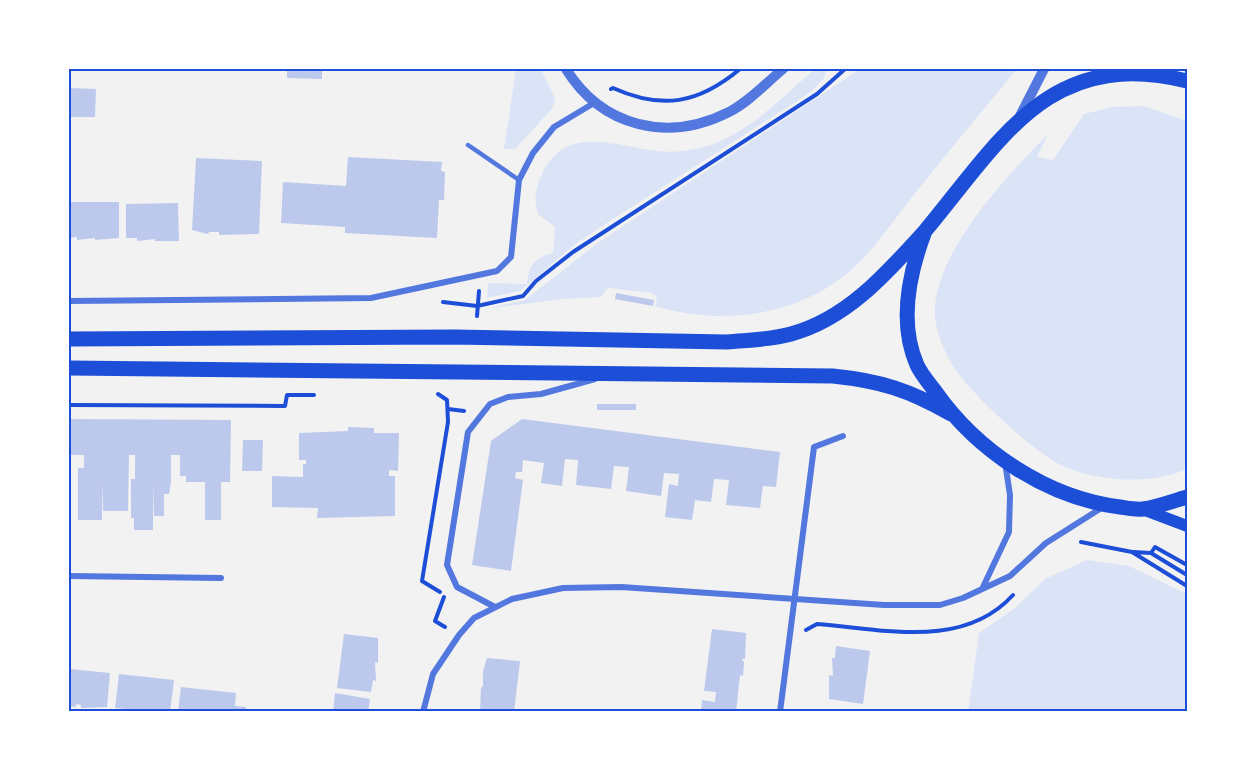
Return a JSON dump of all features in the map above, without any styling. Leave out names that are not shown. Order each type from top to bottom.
[{"type":"main road","points":[[69,339],[454,337],[727,342],[759,340],[792,334],[831,318],[887,273],[1020,117],[1050,96],[1077,83],[1127,74],[1166,73],[1187,81]]},
{"type":"main road","points":[[925,231],[916,254],[909,290],[908,330],[917,365],[951,414]]},
{"type":"main road","points":[[69,368],[621,372],[851,378],[914,393],[951,414],[1004,460],[1052,487],[1106,505],[1142,509],[1187,526]]},
{"type":"main road","points":[[1142,509],[1187,497]]},
{"type":"street","points":[[566,69],[594,103],[618,119],[641,126],[681,127],[731,111],[783,69]]},
{"type":"street","points":[[1020,117],[1044,69]]},
{"type":"street","points":[[69,301],[371,298],[497,271],[511,257],[519,180],[533,153],[554,127],[594,103]]},
{"type":"street","points":[[495,607],[457,587],[447,565],[468,432],[490,404],[508,397],[541,394],[621,372]]},
{"type":"street","points":[[780,712],[814,447],[843,436]]},
{"type":"street","points":[[983,587],[1009,532],[1010,495],[1004,460]]},
{"type":"street","points":[[423,712],[433,674],[459,635],[474,618],[512,599],[537,593],[592,587],[884,605],[940,605],[963,598],[1010,576],[1046,543],[1106,505]]},
{"type":"street","points":[[69,576],[221,578]]},
{"type":"lane","points":[[468,145],[519,180]]},
{"type":"path","points":[[594,103],[613,88],[638,99],[662,103],[702,96],[740,69]]},
{"type":"path","points":[[435,301],[477,306],[523,296],[536,281],[573,252],[817,94],[844,69]]},
{"type":"path","points":[[428,393],[439,394],[447,400],[448,409],[447,435],[422,581],[444,595],[435,621]]},
{"type":"path","points":[[69,405],[285,406],[287,395],[323,395]]},
{"type":"path","points":[[448,409],[467,411]]},
{"type":"path","points":[[1151,553],[1155,547],[1187,565]]},
{"type":"path","points":[[1132,552],[1151,553],[1187,575]]},
{"type":"shaded area","points":[[516,69],[541,69],[555,98],[552,109],[515,149],[504,149]]},
{"type":"shaded area","points":[[815,69],[827,69],[824,78],[811,92],[577,243],[520,291],[487,298],[488,283],[527,284],[529,272],[534,263],[541,257],[553,253],[555,227],[538,214],[536,194],[542,174],[552,158],[564,148],[578,143],[593,142],[663,152],[707,146],[751,123]]},
{"type":"shaded area","points":[[860,69],[1017,69],[868,253],[847,273],[823,290],[798,302],[770,311],[742,315],[713,316],[684,313],[655,306],[657,297],[651,293],[608,288],[601,297],[563,299],[485,309],[525,300],[599,242]]},
{"type":"shaded area","points":[[1144,106],[1187,121],[1187,469],[1158,478],[1125,480],[1092,475],[1063,466],[1037,450],[1007,424],[978,396],[953,366],[938,332],[935,305],[940,282],[963,235],[996,191],[1048,134],[1037,157],[1053,160],[1084,114],[1112,107]]},
{"type":"shaded area","points":[[1087,560],[1129,566],[1187,594],[1187,712],[968,712],[979,633],[1015,608],[1045,579]]},
{"type":"building","points":[[287,69],[322,69],[322,79],[287,78]]},
{"type":"building","points":[[69,88],[96,89],[95,117],[69,117]]},
{"type":"building","points":[[348,157],[442,162],[441,171],[445,172],[444,200],[439,200],[437,238],[345,233],[345,227],[281,223],[283,182],[346,186]]},
{"type":"building","points":[[196,158],[262,161],[259,234],[219,235],[219,232],[208,234],[192,230]]},
{"type":"building","points":[[69,202],[119,202],[119,238],[77,240],[77,237],[69,238]]},
{"type":"building","points":[[178,203],[179,241],[155,241],[155,239],[137,241],[137,238],[126,238],[126,204]]},
{"type":"building","points":[[616,293],[654,300],[653,306],[615,299]]},
{"type":"building","points":[[597,404],[636,404],[636,410],[597,410]]},
{"type":"building","points":[[69,419],[231,420],[230,482],[221,482],[221,520],[205,520],[205,482],[186,482],[186,476],[180,476],[180,455],[171,455],[171,482],[169,494],[164,494],[164,516],[154,516],[153,482],[153,530],[134,530],[134,518],[131,518],[131,479],[135,479],[135,455],[129,455],[128,511],[103,511],[102,482],[102,520],[78,520],[78,468],[84,468],[84,455],[69,455]]},
{"type":"building","points":[[522,419],[780,452],[776,487],[763,486],[760,508],[726,505],[729,480],[714,479],[711,502],[695,500],[692,520],[665,517],[669,484],[678,486],[679,474],[664,473],[661,496],[626,491],[629,467],[614,466],[611,489],[576,485],[578,460],[565,459],[562,486],[541,483],[544,463],[523,460],[522,472],[516,472],[515,478],[523,480],[511,571],[472,565],[491,441]]},
{"type":"building","points":[[348,427],[374,428],[374,433],[399,433],[398,471],[389,470],[389,476],[395,476],[395,516],[317,518],[318,508],[272,507],[272,476],[303,477],[303,464],[306,464],[306,460],[299,460],[299,433],[348,431]]},
{"type":"building","points":[[243,440],[263,440],[262,471],[242,471]]},
{"type":"building","points":[[712,629],[746,633],[745,659],[742,659],[743,676],[740,675],[736,712],[701,712],[702,700],[715,702],[716,692],[704,691]]},
{"type":"building","points":[[344,634],[378,638],[378,663],[375,662],[376,681],[373,680],[371,692],[337,688]]},
{"type":"building","points":[[836,646],[870,651],[863,704],[829,699],[829,675],[833,676],[832,658],[835,658]]},
{"type":"building","points":[[487,658],[520,661],[514,712],[480,711],[483,671]]},
{"type":"building","points":[[69,669],[110,673],[107,707],[81,708],[81,705],[76,704],[76,707],[69,706]]},
{"type":"building","points":[[119,674],[174,680],[170,712],[126,712],[127,709],[115,708]]},
{"type":"building","points":[[181,687],[236,693],[235,706],[246,707],[245,712],[178,712]]},
{"type":"building","points":[[335,693],[370,699],[368,712],[333,712]]}]
